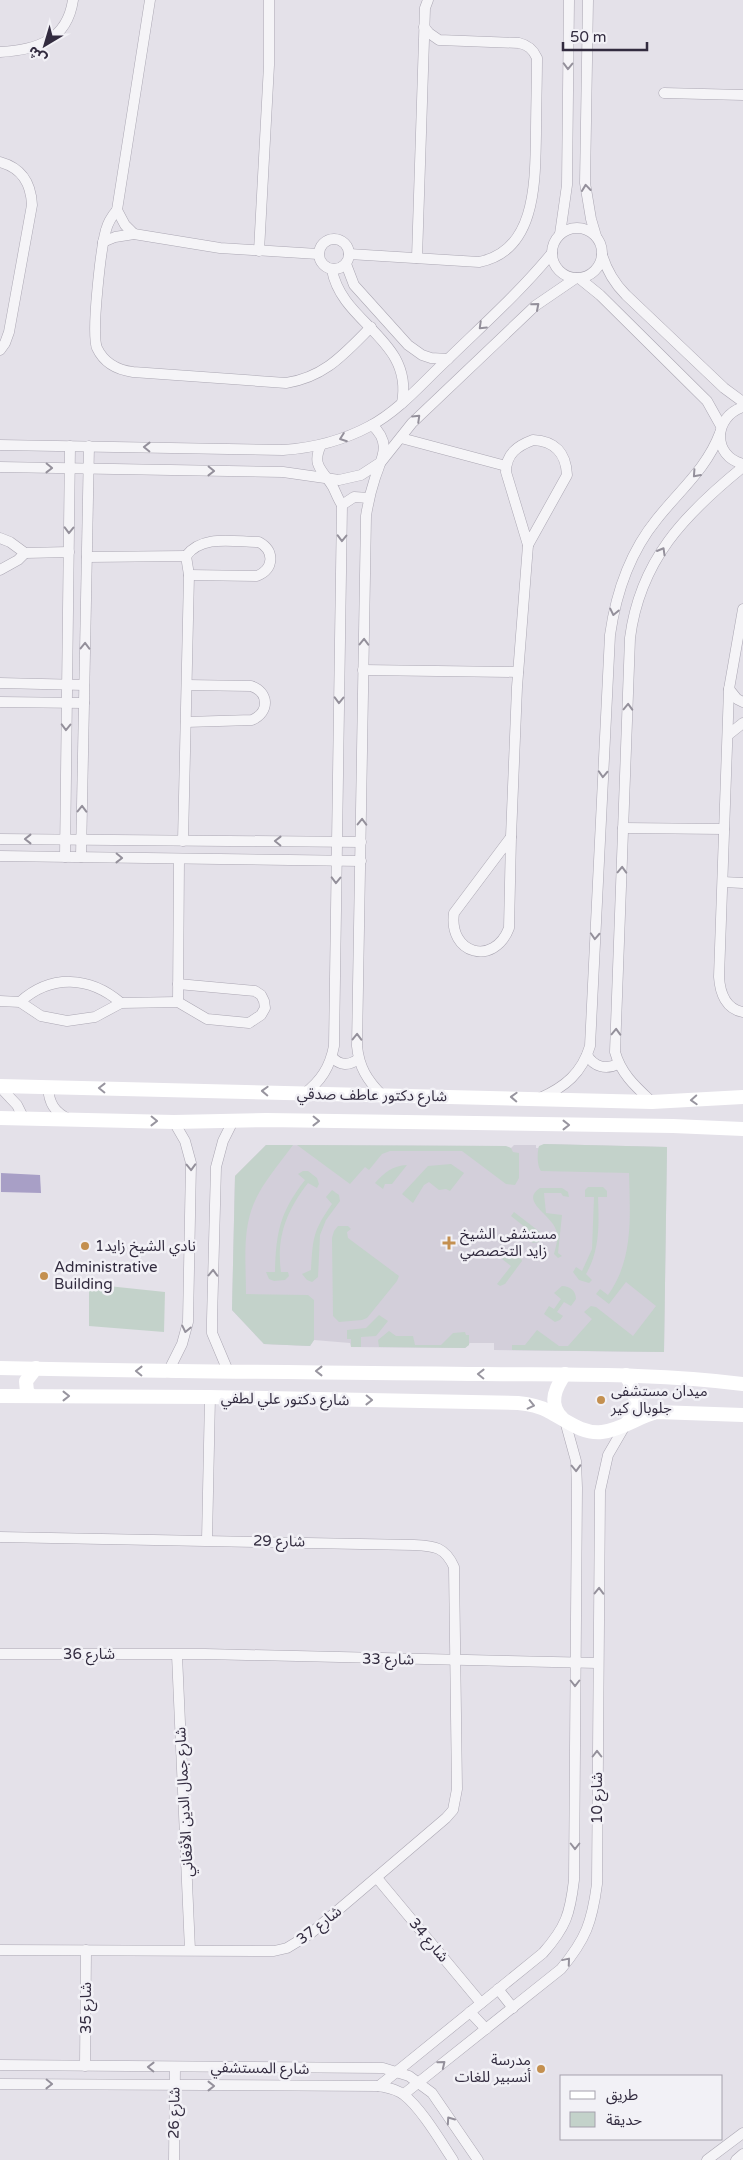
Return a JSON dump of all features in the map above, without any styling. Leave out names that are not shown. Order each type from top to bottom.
[{"type":"street","points":[[0,52],[29,49],[48,41],[62,27],[72,9],[73,0]]},
{"type":"street","points":[[150,0],[117,210],[106,228],[103,242],[94,338],[104,358],[112,366],[122,370],[275,384],[296,382],[327,369],[371,327]]},
{"type":"street","points":[[259,251],[269,65],[269,0]]},
{"type":"street","points":[[417,258],[424,26],[425,8],[428,0]]},
{"type":"street","points":[[560,234],[567,185],[569,0]]},
{"type":"street","points":[[588,0],[585,183],[596,236]]},
{"type":"street","points":[[332,270],[337,269],[347,259],[417,258],[479,262],[497,257],[512,245],[520,233],[530,207],[535,180],[537,58],[534,52],[525,44],[519,43],[439,40],[429,33],[424,26]]},
{"type":"street","points":[[423,55],[439,40]]},
{"type":"street","points":[[664,93],[743,95]]},
{"type":"street","points":[[0,162],[10,165],[20,172],[29,187],[32,205],[9,332],[0,350]]},
{"type":"street","points":[[117,210],[125,225],[134,234]]},
{"type":"street","points":[[602,255],[595,271],[588,276],[578,278],[567,276],[559,270],[554,263],[552,253],[554,243],[560,234],[568,229],[588,230],[596,236],[600,242],[607,270],[615,284],[724,388],[743,402]]},
{"type":"street","points":[[103,242],[115,237],[134,234],[203,246],[318,254]]},
{"type":"street","points":[[318,254],[324,243],[335,239],[345,244],[354,285],[395,331],[415,351],[422,355],[430,358],[448,359]]},
{"type":"street","points":[[0,445],[283,450],[321,445],[352,435],[372,425],[402,403],[520,290],[552,253]]},
{"type":"street","points":[[318,254],[322,264],[332,270],[340,292],[396,357],[403,375],[402,403]]},
{"type":"street","points":[[578,278],[600,295],[707,402],[721,429],[723,448],[732,459],[743,464]]},
{"type":"street","points":[[0,467],[283,472],[328,479],[344,479],[361,475],[382,462],[412,423],[535,306],[578,278]]},
{"type":"street","points":[[384,341],[395,331]]},
{"type":"street","points":[[540,1098],[569,1081],[580,1070],[590,1046],[610,635],[622,582],[637,549],[656,519],[704,465],[730,413],[743,407]]},
{"type":"street","points":[[372,425],[382,438],[384,447],[382,462],[369,498],[366,516],[357,1046],[358,1059],[367,1078],[382,1095]]},
{"type":"street","points":[[401,438],[506,466]]},
{"type":"street","points":[[511,837],[454,913],[452,925],[456,936],[463,945],[473,951],[485,951],[496,947],[505,939],[509,928],[518,672],[528,545],[506,472],[506,466],[514,450],[533,440],[544,441],[554,445],[562,453],[567,464],[567,475],[528,545]]},
{"type":"street","points":[[304,1094],[322,1078],[332,1057],[334,1046],[342,505],[328,479],[322,474],[317,459],[321,445]]},
{"type":"street","points":[[65,857],[70,446]]},
{"type":"street","points":[[81,858],[89,446]]},
{"type":"street","points":[[652,1102],[626,1077],[618,1064],[615,1052],[630,638],[633,616],[651,569],[667,542],[697,507],[743,467]]},
{"type":"street","points":[[342,505],[354,497],[369,498]]},
{"type":"street","points":[[0,538],[10,542],[25,553],[69,552]]},
{"type":"street","points":[[87,557],[186,556],[199,544],[208,541],[259,542],[266,546],[270,552],[271,560],[269,567],[264,573],[257,576],[189,575]]},
{"type":"street","points":[[0,570],[18,560],[25,553]]},
{"type":"street","points":[[183,841],[189,575],[186,556]]},
{"type":"street","points":[[743,609],[729,689],[720,991],[727,1003],[738,1011],[743,1012]]},
{"type":"street","points":[[363,670],[518,672]]},
{"type":"street","points":[[0,684],[84,685]]},
{"type":"street","points":[[186,722],[252,720],[260,717],[266,702],[264,695],[258,689],[251,686],[187,685]]},
{"type":"street","points":[[729,689],[737,699],[743,702]]},
{"type":"street","points":[[0,702],[84,703]]},
{"type":"street","points":[[728,735],[743,722]]},
{"type":"street","points":[[623,828],[724,829]]},
{"type":"street","points":[[0,839],[361,842]]},
{"type":"street","points":[[0,856],[361,861]]},
{"type":"street","points":[[178,1002],[179,859]]},
{"type":"street","points":[[723,882],[743,883]]},
{"type":"street","points":[[20,1002],[30,992],[42,986],[56,982],[70,982],[98,987],[121,1003]]},
{"type":"street","points":[[0,1001],[20,1002],[41,1016],[67,1022],[95,1017],[121,1003],[178,1002],[198,1014],[215,1021],[249,1023],[261,1015],[265,1008],[264,1001],[255,991],[178,984]]},
{"type":"street","points":[[587,1056],[600,1067],[618,1064]]},
{"type":"street","points":[[332,1057],[339,1064],[354,1062],[358,1059]]},
{"type":"street","points":[[0,1086],[17,1105],[24,1119]]},
{"type":"street","name":"شارع دكتور عاطف صدقي","points":[[0,1086],[268,1091],[304,1094],[652,1102],[743,1098]]},
{"type":"street","points":[[48,1087],[48,1098],[53,1108],[60,1115],[70,1119]]},
{"type":"street","name":"شارع دكتور عاطف صدقي","points":[[0,1118],[174,1122],[673,1126],[743,1129]]},
{"type":"street","points":[[228,1371],[212,1333],[212,1320],[216,1167],[223,1141],[233,1121]]},
{"type":"street","points":[[168,1372],[182,1344],[186,1330],[188,1302],[191,1163],[185,1141],[174,1122]]},
{"type":"street","name":"شارع دكتور علي لطفي","points":[[0,1368],[168,1372],[565,1374]]},
{"type":"street","points":[[32,1396],[27,1392],[26,1382],[36,1368]]},
{"type":"street","points":[[743,1384],[715,1380],[565,1374],[554,1394],[554,1405],[558,1414],[565,1421],[577,1428],[596,1432],[616,1429],[658,1412],[743,1415]]},
{"type":"street","points":[[626,1375],[637,1398],[633,1416],[627,1423]]},
{"type":"street","name":"شارع دكتور علي لطفي","points":[[0,1396],[210,1397],[518,1403],[535,1406],[565,1421]]},
{"type":"street","points":[[207,1540],[210,1397]]},
{"type":"street","name":"شارع 10","points":[[379,2086],[543,1953],[567,1919],[572,1900],[574,1858],[576,1460],[565,1421]]},
{"type":"street","name":"شارع 10","points":[[404,2094],[561,1969],[576,1951],[588,1930],[597,1884],[600,1491],[608,1455],[627,1423]]},
{"type":"street","name":"شارع 29","points":[[0,1538],[414,1545],[440,1549],[449,1556],[454,1567],[457,1660]]},
{"type":"street","name":"شارع 36","points":[[0,1654],[177,1655]]},
{"type":"street","name":"شارع 33","points":[[177,1655],[598,1663]]},
{"type":"street","name":"شارع جمال الدين الأفغاني","points":[[177,1655],[190,1950]]},
{"type":"street","name":"شارع 37","points":[[0,1950],[274,1951],[287,1948],[310,1934],[377,1878],[453,1810],[457,1789],[457,1660]]},
{"type":"street","name":"شارع 34","points":[[377,1878],[481,2003]]},
{"type":"street","name":"شارع 35","points":[[85,2066],[86,1950]]},
{"type":"street","points":[[498,1990],[513,2008]]},
{"type":"street","points":[[470,2012],[486,2029]]},
{"type":"street","name":"شارع المستشفي","points":[[0,2065],[383,2068],[397,2071],[420,2082],[432,2093],[478,2160]]},
{"type":"street","name":"شارع 26","points":[[174,2160],[175,2067]]},
{"type":"street","name":"شارع المستشفي","points":[[0,2084],[379,2086],[392,2088],[404,2094]]},
{"type":"street","points":[[404,2094],[453,2160]]},
{"type":"street","points":[[707,2160],[743,2133]]},
{"type":"street","points":[[736,2160],[743,2154]]},
{"type":"shaded area","name":"مستشفى الشيخ زايد التخصصي","points":[[544,1144],[667,1147],[664,1352],[494,1350],[494,1343],[470,1343],[465,1348],[351,1347],[350,1343],[314,1340],[310,1346],[264,1344],[232,1310],[235,1176],[266,1145],[503,1146],[511,1148],[514,1145],[536,1145],[536,1148],[538,1148]]},
{"type":"shaded area","points":[[1,1173],[40,1175],[41,1193],[1,1192]]},
{"type":"green space","points":[[544,1144],[667,1147],[664,1352],[512,1350],[512,1345],[525,1345],[537,1330],[559,1346],[568,1346],[592,1319],[584,1312],[591,1306],[596,1307],[633,1336],[656,1306],[626,1282],[609,1304],[596,1294],[600,1289],[608,1295],[622,1267],[629,1236],[629,1173],[541,1171],[538,1163],[538,1152],[539,1146]]},
{"type":"green space","points":[[266,1145],[293,1145],[262,1188],[250,1214],[246,1236],[246,1294],[308,1295],[314,1300],[314,1340],[310,1346],[264,1344],[232,1310],[235,1176]]},
{"type":"green space","points":[[297,1145],[506,1146],[511,1148],[513,1152],[519,1153],[519,1178],[515,1185],[506,1184],[462,1151],[390,1151],[382,1154],[369,1170],[365,1167],[350,1184]]},
{"type":"green space","points":[[451,1164],[464,1173],[450,1191],[446,1189],[439,1190],[429,1182],[424,1185],[413,1203],[402,1194],[428,1166]]},
{"type":"green space","points":[[407,1165],[392,1184],[385,1184],[383,1189],[375,1183],[389,1170]]},
{"type":"green space","points":[[308,1171],[317,1178],[319,1184],[317,1188],[308,1183],[294,1203],[285,1225],[280,1247],[281,1272],[288,1272],[289,1276],[285,1280],[274,1281],[269,1279],[266,1272],[275,1272],[278,1234],[281,1223],[290,1202],[305,1180],[298,1174]]},
{"type":"green space","points":[[588,1187],[603,1187],[607,1191],[607,1197],[598,1197],[596,1246],[591,1265],[586,1274],[592,1280],[589,1283],[579,1280],[573,1272],[576,1267],[582,1271],[592,1249],[594,1197],[585,1197],[585,1190]]},
{"type":"green space","points":[[540,1188],[562,1188],[568,1192],[569,1197],[563,1196],[561,1193],[544,1193],[546,1213],[562,1215],[558,1253],[562,1256],[558,1258],[554,1254],[557,1239],[556,1230],[533,1198],[534,1193]]},
{"type":"green space","points":[[332,1190],[339,1195],[340,1201],[326,1220],[320,1235],[318,1277],[312,1282],[307,1280],[302,1274],[311,1270],[315,1235],[332,1204],[326,1197]]},
{"type":"green space","points":[[514,1212],[540,1232],[539,1242],[533,1243],[521,1235],[526,1228],[511,1216]]},
{"type":"green space","points":[[338,1226],[348,1226],[351,1229],[347,1232],[348,1238],[399,1276],[367,1318],[362,1320],[339,1322],[333,1316],[332,1238]]},
{"type":"green space","points":[[510,1248],[520,1255],[522,1261],[505,1284],[500,1286],[497,1284],[511,1266],[502,1259]]},
{"type":"green space","points":[[89,1284],[165,1292],[164,1332],[89,1326]]},
{"type":"green space","points":[[562,1286],[572,1290],[576,1299],[571,1306],[564,1302],[557,1312],[563,1316],[555,1322],[544,1314],[549,1306],[554,1309],[561,1299],[554,1293]]},
{"type":"green space","points":[[379,1315],[388,1321],[376,1336],[361,1337],[361,1347],[351,1347],[351,1339],[347,1339],[347,1330],[366,1328]]},
{"type":"green space","points":[[389,1331],[396,1336],[413,1336],[415,1345],[441,1345],[453,1333],[465,1332],[466,1335],[469,1335],[469,1345],[465,1348],[379,1347],[378,1340]]},
{"type":"place","name":"مستشفى الشيخ زايد التخصصي","points":[[449,1243]]},
{"type":"place","name":"نادي الشيخ زايد1","points":[[85,1246]]},
{"type":"place","name":"Administrative Building","points":[[44,1276]]},
{"type":"place","name":"ميدان مستشفى جلوبال كير","points":[[601,1400]]},
{"type":"place","name":"مدرسة أنسبير للغات","points":[[541,2069]]}]
